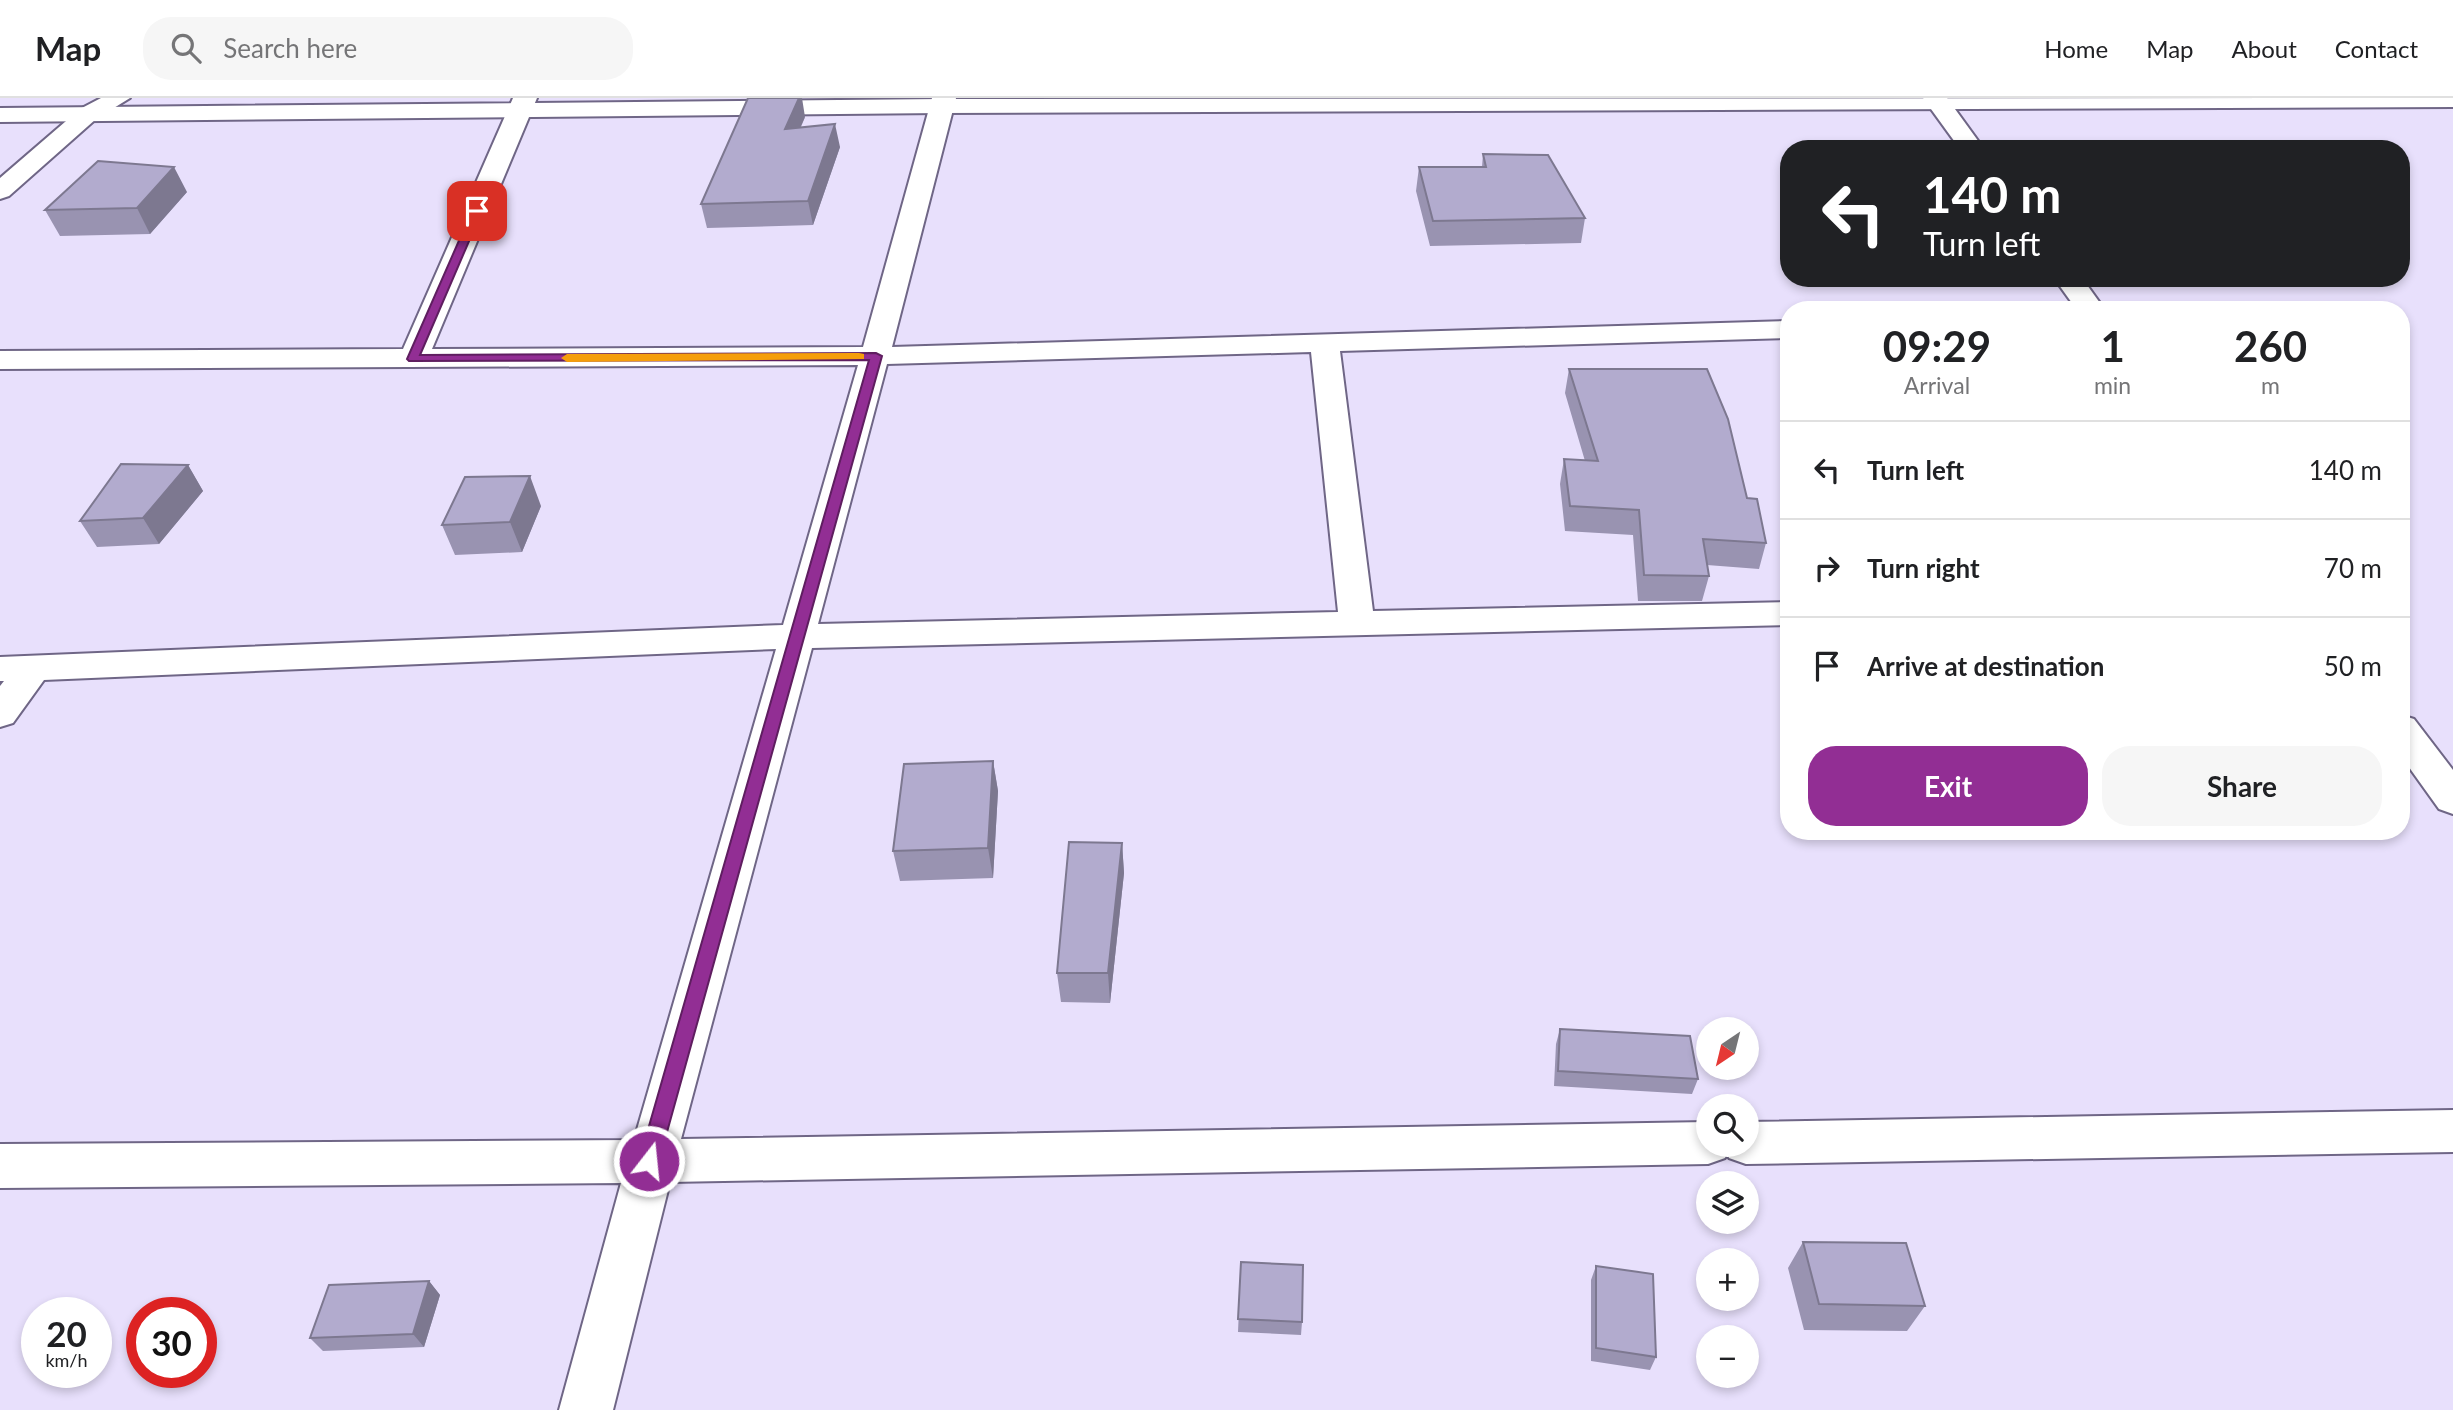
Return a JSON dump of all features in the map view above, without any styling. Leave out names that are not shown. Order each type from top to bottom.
[{"type":"street","points":[[0,191],[88,114],[118,98]]},
{"type":"street","points":[[0,115],[522,105],[943,102],[2453,100]]},
{"type":"street","points":[[1937,101],[1965,140]]},
{"type":"street","points":[[586,1410],[649,1161],[876,356],[943,102]]},
{"type":"street","points":[[413,359],[522,105]]},
{"type":"street","points":[[0,360],[876,356],[1780,329]]},
{"type":"street","points":[[1325,343],[1357,624]]},
{"type":"street","points":[[0,387],[64,359]]},
{"type":"street","points":[[0,714],[16,669],[796,636],[1780,614]]},
{"type":"street","points":[[2410,740],[2453,799]]},
{"type":"street","points":[[1759,1143],[2453,1131]]},
{"type":"street","points":[[0,1166],[649,1161],[1696,1143]]},
{"type":"building","points":[[748,98],[799,98],[785,129],[835,124],[808,201],[701,204]]},
{"type":"building","points":[[1483,154],[1548,155],[1585,218],[1433,221],[1419,167],[1486,167]]},
{"type":"building","points":[[98,161],[174,167],[137,208],[45,210]]},
{"type":"building","points":[[1569,369],[1707,369],[1728,419],[1747,498],[1757,499],[1766,543],[1703,539],[1709,576],[1644,575],[1639,510],[1570,506],[1564,459],[1598,461]]},
{"type":"building","points":[[121,464],[188,465],[143,518],[80,521]]},
{"type":"building","points":[[530,476],[510,522],[442,525],[465,477]]},
{"type":"building","points":[[993,761],[988,848],[893,851],[904,764]]},
{"type":"building","points":[[1069,842],[1122,843],[1108,973],[1057,973]]},
{"type":"building","points":[[1560,1029],[1690,1036],[1696,1079],[1558,1071]]},
{"type":"building","points":[[1803,1242],[1906,1243],[1925,1306],[1819,1304]]},
{"type":"building","points":[[1241,1262],[1303,1265],[1302,1322],[1238,1319]]},
{"type":"building","points":[[1596,1266],[1653,1274],[1656,1357],[1596,1348]]},
{"type":"building","points":[[429,1281],[413,1334],[310,1338],[329,1285]]},
{"type":"slow traffic","points":[[567,358],[859,357]]},
{"type":"route","points":[[477,211],[413,359],[876,356],[649,1161]]}]
